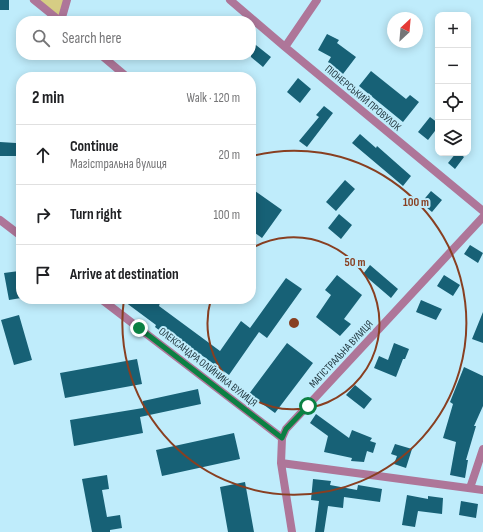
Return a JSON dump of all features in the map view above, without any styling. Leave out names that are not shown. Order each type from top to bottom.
[{"type":"street","points":[[34,0],[54,16]]},
{"type":"street","points":[[62,16],[67,0]]},
{"type":"street","name":"ПІОНЕРСЬКИЙ ПРОВУЛОК","points":[[230,0],[249,16]]},
{"type":"street","points":[[285,47],[317,0]]},
{"type":"street","name":"ПІОНЕРСЬКИЙ ПРОВУЛОК","points":[[256,22],[483,211]]},
{"type":"street","points":[[107,60],[121,72]]},
{"type":"street","name":"МАГІСТРАЛЬНА ВУЛИЦЯ","points":[[282,438],[286,429],[483,217]]},
{"type":"street","points":[[0,220],[16,232]]},
{"type":"street","name":"ОЛЕКСАНДРА ОЛІЙНИКА ВУЛИЦЯ","points":[[108,304],[282,438]]},
{"type":"street","points":[[282,438],[281,463],[292,532]]},
{"type":"street","points":[[470,488],[483,449]]},
{"type":"street","points":[[281,463],[483,490]]},
{"type":"shaded area","points":[[34,0],[67,0],[62,16],[55,16]]},
{"type":"building","points":[[0,0],[9,0],[9,10],[0,10]]},
{"type":"building","points":[[327,34],[339,40],[337,43],[356,57],[343,74],[328,62],[331,57],[318,50]]},
{"type":"building","points":[[256,45],[271,57],[263,67],[255,60],[256,60]]},
{"type":"building","points":[[371,71],[406,99],[410,95],[419,102],[403,122],[359,86]]},
{"type":"building","points":[[298,78],[311,89],[300,103],[287,92]]},
{"type":"building","points":[[324,106],[333,113],[307,147],[299,141],[319,117],[316,115]]},
{"type":"building","points":[[430,117],[435,121],[435,131],[428,140],[418,132]]},
{"type":"building","points":[[360,134],[376,148],[377,146],[411,176],[403,186],[352,143]]},
{"type":"building","points":[[0,142],[16,143],[16,156],[0,156]]},
{"type":"building","points":[[454,156],[464,157],[455,169],[448,163]]},
{"type":"building","points":[[345,180],[355,189],[336,211],[326,202]]},
{"type":"building","points":[[431,191],[442,200],[432,212],[421,203]]},
{"type":"building","points":[[256,192],[282,210],[262,238],[256,234]]},
{"type":"building","points":[[339,214],[352,225],[341,239],[328,228]]},
{"type":"building","points":[[470,245],[483,253],[478,263],[464,254]]},
{"type":"building","points":[[370,265],[398,289],[391,298],[363,274]]},
{"type":"building","points":[[16,271],[16,299],[9,300],[4,273]]},
{"type":"building","points":[[337,275],[362,295],[344,319],[351,324],[340,336],[316,317],[331,295],[325,290]]},
{"type":"building","points":[[444,275],[460,285],[453,296],[437,286]]},
{"type":"building","points":[[286,278],[302,289],[267,338],[259,332],[229,375],[200,354],[196,359],[155,327],[156,325],[128,304],[160,304],[159,306],[220,351],[241,321],[250,328]]},
{"type":"building","points":[[421,300],[442,309],[436,320],[416,312]]},
{"type":"building","points":[[483,312],[483,343],[472,339]]},
{"type":"building","points":[[19,315],[32,360],[14,365],[1,320]]},
{"type":"building","points":[[287,343],[313,363],[275,413],[249,394]]},
{"type":"building","points":[[394,343],[409,349],[405,359],[403,359],[396,377],[374,368],[379,356],[388,360]]},
{"type":"building","points":[[137,359],[142,384],[65,398],[60,373]]},
{"type":"building","points":[[464,367],[483,376],[483,406],[474,426],[476,426],[466,460],[468,460],[465,478],[450,475],[456,442],[443,438],[453,404],[450,402]]},
{"type":"building","points":[[355,385],[372,399],[364,409],[346,395]]},
{"type":"building","points":[[198,389],[201,404],[140,417],[143,433],[74,446],[70,420],[143,408],[143,401]]},
{"type":"building","points":[[316,414],[349,438],[352,430],[372,438],[370,441],[376,443],[373,453],[367,451],[364,462],[351,461],[352,458],[324,452],[328,436],[310,423]]},
{"type":"building","points":[[234,433],[240,459],[162,476],[156,450]]},
{"type":"building","points":[[395,444],[412,449],[406,468],[394,464],[397,456],[391,454]]},
{"type":"building","points":[[107,475],[109,489],[102,490],[107,517],[120,515],[122,528],[110,530],[110,532],[92,532],[82,479]]},
{"type":"building","points":[[313,479],[331,481],[330,485],[357,490],[358,485],[382,489],[380,502],[344,497],[343,508],[328,506],[324,532],[315,532],[319,501],[311,500]]},
{"type":"building","points":[[245,482],[254,532],[228,532],[220,487]]},
{"type":"building","points":[[407,495],[428,499],[428,496],[443,498],[442,514],[418,511],[415,527],[402,525]]},
{"type":"building","points":[[461,501],[478,504],[476,518],[459,515]]},
{"type":"route","points":[[139,328],[282,438],[286,429],[308,406]]}]
